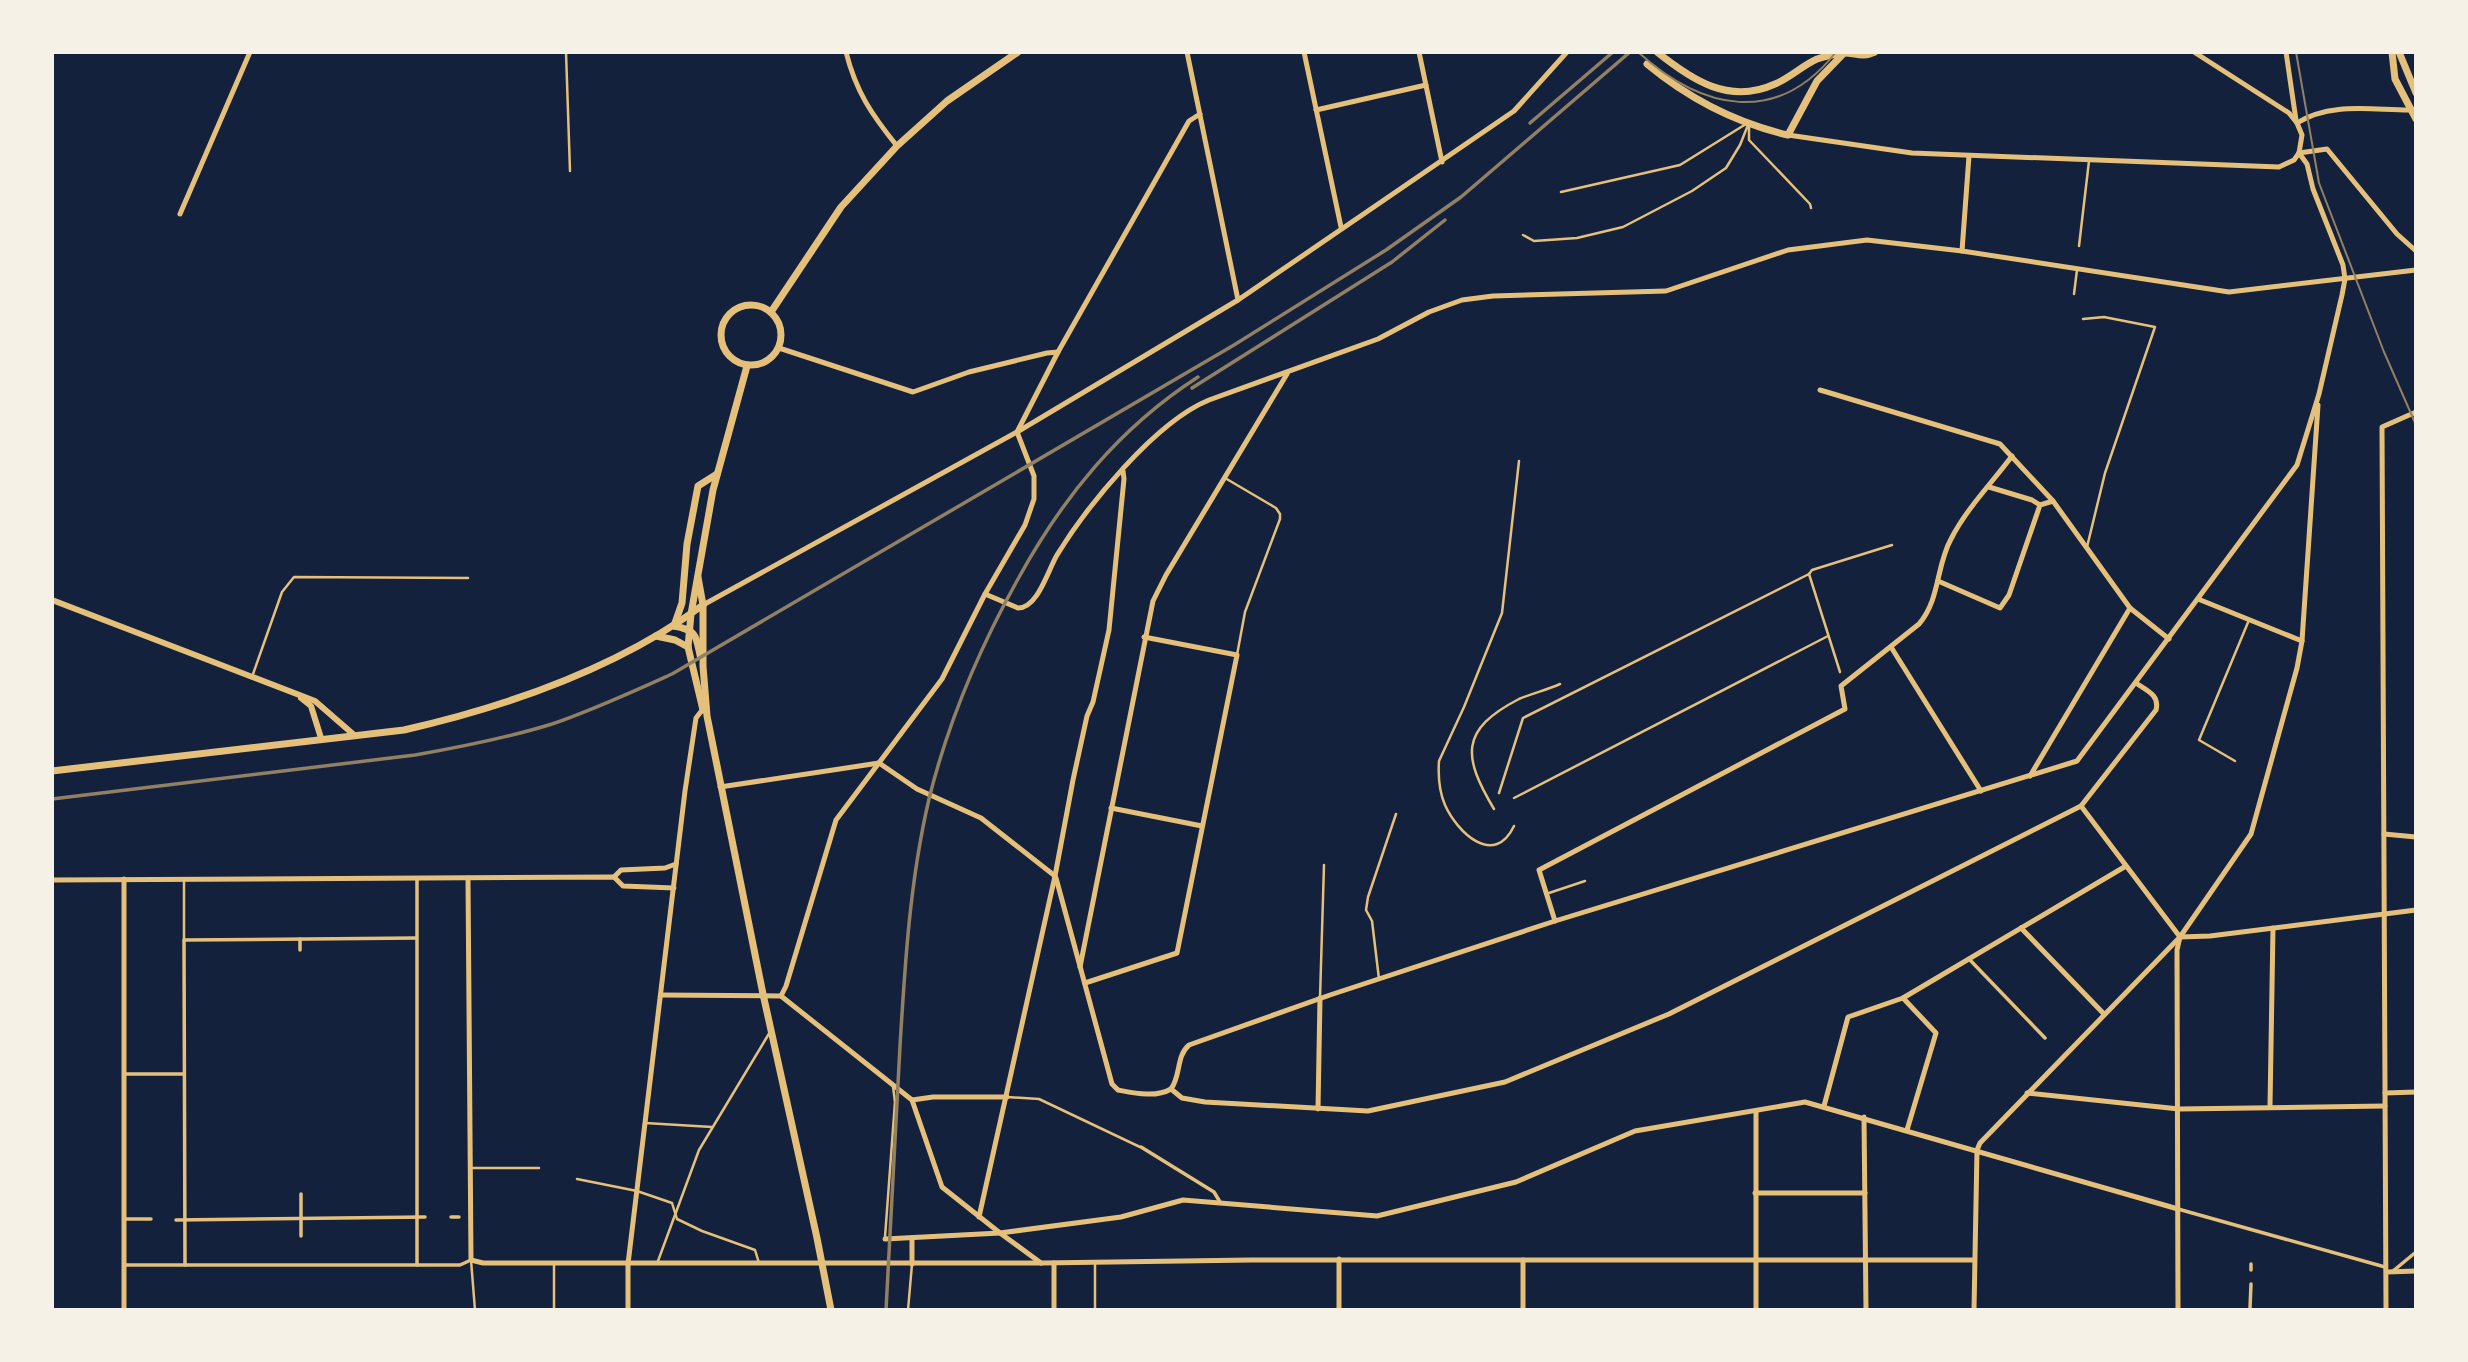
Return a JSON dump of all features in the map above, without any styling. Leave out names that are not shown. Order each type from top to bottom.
[{"type":"main road","points":[[771,312],[841,206],[897,146],[947,102],[1018,52]]},
{"type":"main road","points":[[1657,52],[1699,82],[1728,91],[1745,91],[1774,85],[1814,60],[1844,53],[1866,57],[1875,52]]},
{"type":"main road","points":[[2392,52],[2395,79],[2416,119]]},
{"type":"main road","points":[[2399,52],[2416,93]]},
{"type":"main road","points":[[1647,64],[1689,95],[1749,122],[1788,135],[1817,81],[1844,53]]},
{"type":"main road","points":[[743,306],[762,307],[771,312],[781,329],[779,348],[766,362],[747,366],[727,355],[721,336],[722,326],[727,317],[743,306]]},
{"type":"main road","points":[[747,366],[717,474],[705,531],[688,647],[705,713],[831,1310]]},
{"type":"main road","points":[[674,626],[682,603],[687,544],[698,486],[717,474]]},
{"type":"main road","points":[[698,577],[703,605],[705,713]]},
{"type":"main road","points":[[52,771],[404,730],[508,701],[566,680],[674,626],[703,605]]},
{"type":"main road","points":[[674,626],[689,629],[696,636],[703,666]]},
{"type":"main road","points":[[655,636],[675,640],[688,647]]},
{"type":"street","points":[[180,214],[250,52]]},
{"type":"street","points":[[846,52],[852,78],[862,99],[897,146]]},
{"type":"street","points":[[1187,52],[1238,300]]},
{"type":"street","points":[[1304,52],[1341,227]]},
{"type":"street","points":[[1419,52],[1442,162]]},
{"type":"street","points":[[703,605],[1017,432],[1238,300],[1514,111],[1567,52]]},
{"type":"street","points":[[1814,60],[1821,52]]},
{"type":"street","points":[[2194,52],[2289,113],[2297,123]]},
{"type":"street","points":[[1788,135],[1912,153],[2279,167],[2294,160],[2299,153],[2302,135],[2297,123],[2286,52]]},
{"type":"street","points":[[1316,110],[1426,85]]},
{"type":"street","points":[[2297,123],[2327,110],[2409,110]]},
{"type":"street","points":[[781,996],[836,820],[942,679],[985,594],[1026,525],[1034,499],[1034,476],[1017,432],[1058,352],[1189,121],[1200,114]]},
{"type":"street","points":[[2299,153],[2327,149],[2397,234],[2416,251]]},
{"type":"street","points":[[720,787],[879,763],[917,789],[981,818],[1055,876],[1111,1082],[1120,1091],[1156,1094],[1171,1089],[1182,1054],[1189,1045],[1555,921],[2077,761],[2297,465],[2319,394],[2345,279],[2343,265],[2313,189],[2307,164],[2299,153]]},
{"type":"street","points":[[1962,251],[1969,156]]},
{"type":"street","points":[[985,594],[1018,608],[1033,602],[1055,559],[1082,516],[1148,443],[1197,405],[1378,339],[1429,312],[1462,300],[1493,296],[1666,291],[1788,250],[1867,240],[1962,251],[2229,292],[2416,270]]},
{"type":"street","points":[[779,348],[913,393],[969,372],[1058,352]]},
{"type":"street","points":[[1080,967],[1144,637],[1157,591],[1288,372]]},
{"type":"street","points":[[1819,390],[2000,444],[2053,501],[2130,608],[2169,639]]},
{"type":"street","points":[[1974,1310],[1977,1150],[1980,1143],[2060,1054],[2180,937],[2250,834],[2297,668],[2302,641],[2319,394]]},
{"type":"street","points":[[2386,1310],[2389,1270],[2383,914],[2382,427],[2416,412]]},
{"type":"street","points":[[1555,921],[1539,870],[1845,709],[1841,686],[1919,624],[1930,612],[1949,541],[1970,507],[2012,456]]},
{"type":"street","points":[[979,1217],[1055,876],[1073,780],[1109,630],[1123,471]]},
{"type":"street","points":[[1989,487],[2040,505],[2053,501]]},
{"type":"street","points":[[1938,581],[2000,608],[2009,595],[2040,505]]},
{"type":"street","points":[[2198,599],[2302,641]]},
{"type":"street","points":[[52,600],[315,701],[353,734]]},
{"type":"street","points":[[2030,776],[2130,608]]},
{"type":"street","points":[[1085,983],[1177,953],[1237,655],[1144,637]]},
{"type":"street","points":[[1891,647],[1981,791]]},
{"type":"street","points":[[1171,1089],[1182,1098],[1205,1102],[1368,1111],[1505,1082],[1669,1014],[2081,806],[2156,710],[2158,705],[2154,696],[2136,683]]},
{"type":"street","points":[[294,692],[311,706],[321,738]]},
{"type":"street","points":[[628,1310],[628,1264],[676,864],[696,718],[705,713]]},
{"type":"street","points":[[2081,806],[2180,937]]},
{"type":"street","points":[[1111,808],[1202,827]]},
{"type":"street","points":[[2384,834],[2416,838]]},
{"type":"street","points":[[52,880],[614,877],[621,870],[665,868],[676,864]]},
{"type":"street","points":[[1824,1106],[1848,1017],[1903,998],[2126,866]]},
{"type":"street","points":[[614,877],[623,886],[674,888]]},
{"type":"street","points":[[416,878],[417,1265]]},
{"type":"street","points":[[468,878],[471,1259]]},
{"type":"street","points":[[124,879],[124,1310]]},
{"type":"street","points":[[2180,937],[2210,936],[2416,910]]},
{"type":"street","points":[[2021,928],[2104,1014]]},
{"type":"street","points":[[2270,1106],[2273,928]]},
{"type":"street","points":[[2178,1310],[2177,950],[2180,937]]},
{"type":"street","points":[[185,1265],[184,940],[416,938]]},
{"type":"street","points":[[300,939],[300,950]]},
{"type":"street","points":[[1969,959],[2045,1038]]},
{"type":"street","points":[[661,995],[781,996],[912,1100],[942,1187],[1042,1263]]},
{"type":"street","points":[[1903,998],[1936,1033],[1907,1130]]},
{"type":"street","points":[[1318,1109],[1320,999]]},
{"type":"street","points":[[125,1074],[184,1073]]},
{"type":"street","points":[[2385,1093],[2416,1092]]},
{"type":"street","points":[[2027,1093],[2179,1109],[2385,1106]]},
{"type":"street","points":[[912,1100],[933,1097],[1007,1097]]},
{"type":"street","points":[[885,1239],[1000,1233],[1121,1217],[1183,1200],[1377,1216],[1516,1182],[1635,1131],[1805,1102],[2389,1270],[2416,1271]]},
{"type":"street","points":[[1756,1111],[1756,1310]]},
{"type":"street","points":[[1864,1117],[1866,1310]]},
{"type":"street","points":[[1141,1147],[1214,1192],[1220,1202]]},
{"type":"street","points":[[1755,1193],[1865,1193]]},
{"type":"street","points":[[301,1194],[301,1237]]},
{"type":"street","points":[[176,1220],[425,1217]]},
{"type":"street","points":[[451,1217],[459,1217]]},
{"type":"street","points":[[124,1219],[151,1219]]},
{"type":"street","points":[[2251,1236],[2253,1229]]},
{"type":"street","points":[[912,1238],[912,1264]]},
{"type":"street","points":[[2389,1270],[2416,1252]]},
{"type":"street","points":[[301,1258],[301,1265]]},
{"type":"street","points":[[471,1259],[483,1264],[912,1264],[1339,1259],[1974,1260]]},
{"type":"street","points":[[124,1265],[460,1265],[471,1259]]},
{"type":"street","points":[[1339,1259],[1339,1310]]},
{"type":"street","points":[[1523,1260],[1523,1310]]},
{"type":"street","points":[[1054,1263],[1054,1310]]},
{"type":"street","points":[[2251,1264],[2251,1270]]},
{"type":"street","points":[[2250,1308],[2251,1284]]},
{"type":"lane","points":[[566,52],[570,171]]},
{"type":"lane","points":[[1561,192],[1679,165],[1749,122]]},
{"type":"lane","points":[[1749,122],[1749,139],[1811,208]]},
{"type":"lane","points":[[1523,235],[1534,241],[1577,238],[1623,227],[1692,191],[1727,168],[1749,122]]},
{"type":"lane","points":[[2079,246],[2088,161]]},
{"type":"lane","points":[[2074,295],[2077,269]]},
{"type":"lane","points":[[2083,318],[2104,317],[2155,327],[2105,473],[2086,550]]},
{"type":"lane","points":[[1514,826],[1506,839],[1493,846],[1481,844],[1466,834],[1453,820],[1444,804],[1439,787],[1438,767],[1502,613],[1519,461]]},
{"type":"lane","points":[[1224,478],[1276,508],[1280,514],[1245,612],[1237,655]]},
{"type":"lane","points":[[1499,793],[1523,718],[1809,574],[1812,570],[1892,545]]},
{"type":"lane","points":[[1809,574],[1840,672]]},
{"type":"lane","points":[[252,677],[282,592],[294,577],[468,578]]},
{"type":"lane","points":[[2235,761],[2199,740],[2249,620]]},
{"type":"lane","points":[[1514,798],[1828,636]]},
{"type":"lane","points":[[1494,809],[1473,770],[1470,754],[1474,737],[1496,715],[1519,700],[1560,684]]},
{"type":"lane","points":[[1379,979],[1372,921],[1366,910],[1396,814]]},
{"type":"lane","points":[[1320,999],[1324,865]]},
{"type":"lane","points":[[184,880],[184,940]]},
{"type":"lane","points":[[1546,894],[1586,881]]},
{"type":"lane","points":[[657,1264],[699,1150],[771,1031]]},
{"type":"lane","points":[[885,1239],[895,1102],[893,1086]]},
{"type":"lane","points":[[1007,1097],[1039,1099],[1141,1147]]},
{"type":"lane","points":[[645,1123],[712,1127]]},
{"type":"lane","points":[[470,1168],[539,1168]]},
{"type":"lane","points":[[577,1179],[637,1191],[672,1203],[677,1219],[755,1250],[759,1263]]},
{"type":"lane","points":[[471,1259],[475,1310]]},
{"type":"lane","points":[[1095,1262],[1095,1310]]},
{"type":"lane","points":[[554,1264],[554,1310]]},
{"type":"lane","points":[[908,1310],[912,1264]]},
{"type":"tram line","points":[[1638,52],[1662,72],[1688,87],[1713,97],[1739,102],[1764,100],[1789,92],[1813,76],[1836,52]]},
{"type":"tram line","points":[[2296,52],[2319,183],[2384,352],[2416,425]]},
{"type":"railway","points":[[1530,123],[1613,52]]},
{"type":"railway","points":[[52,799],[415,755],[467,745],[552,724],[672,674],[1234,345],[1386,250],[1461,197],[1630,52]]},
{"type":"railway","points":[[1192,388],[1392,262],[1445,220]]},
{"type":"railway","points":[[886,1310],[909,922],[923,829],[945,742],[990,632],[1035,549],[1054,520],[1095,466],[1118,442],[1169,397],[1198,377]]}]
